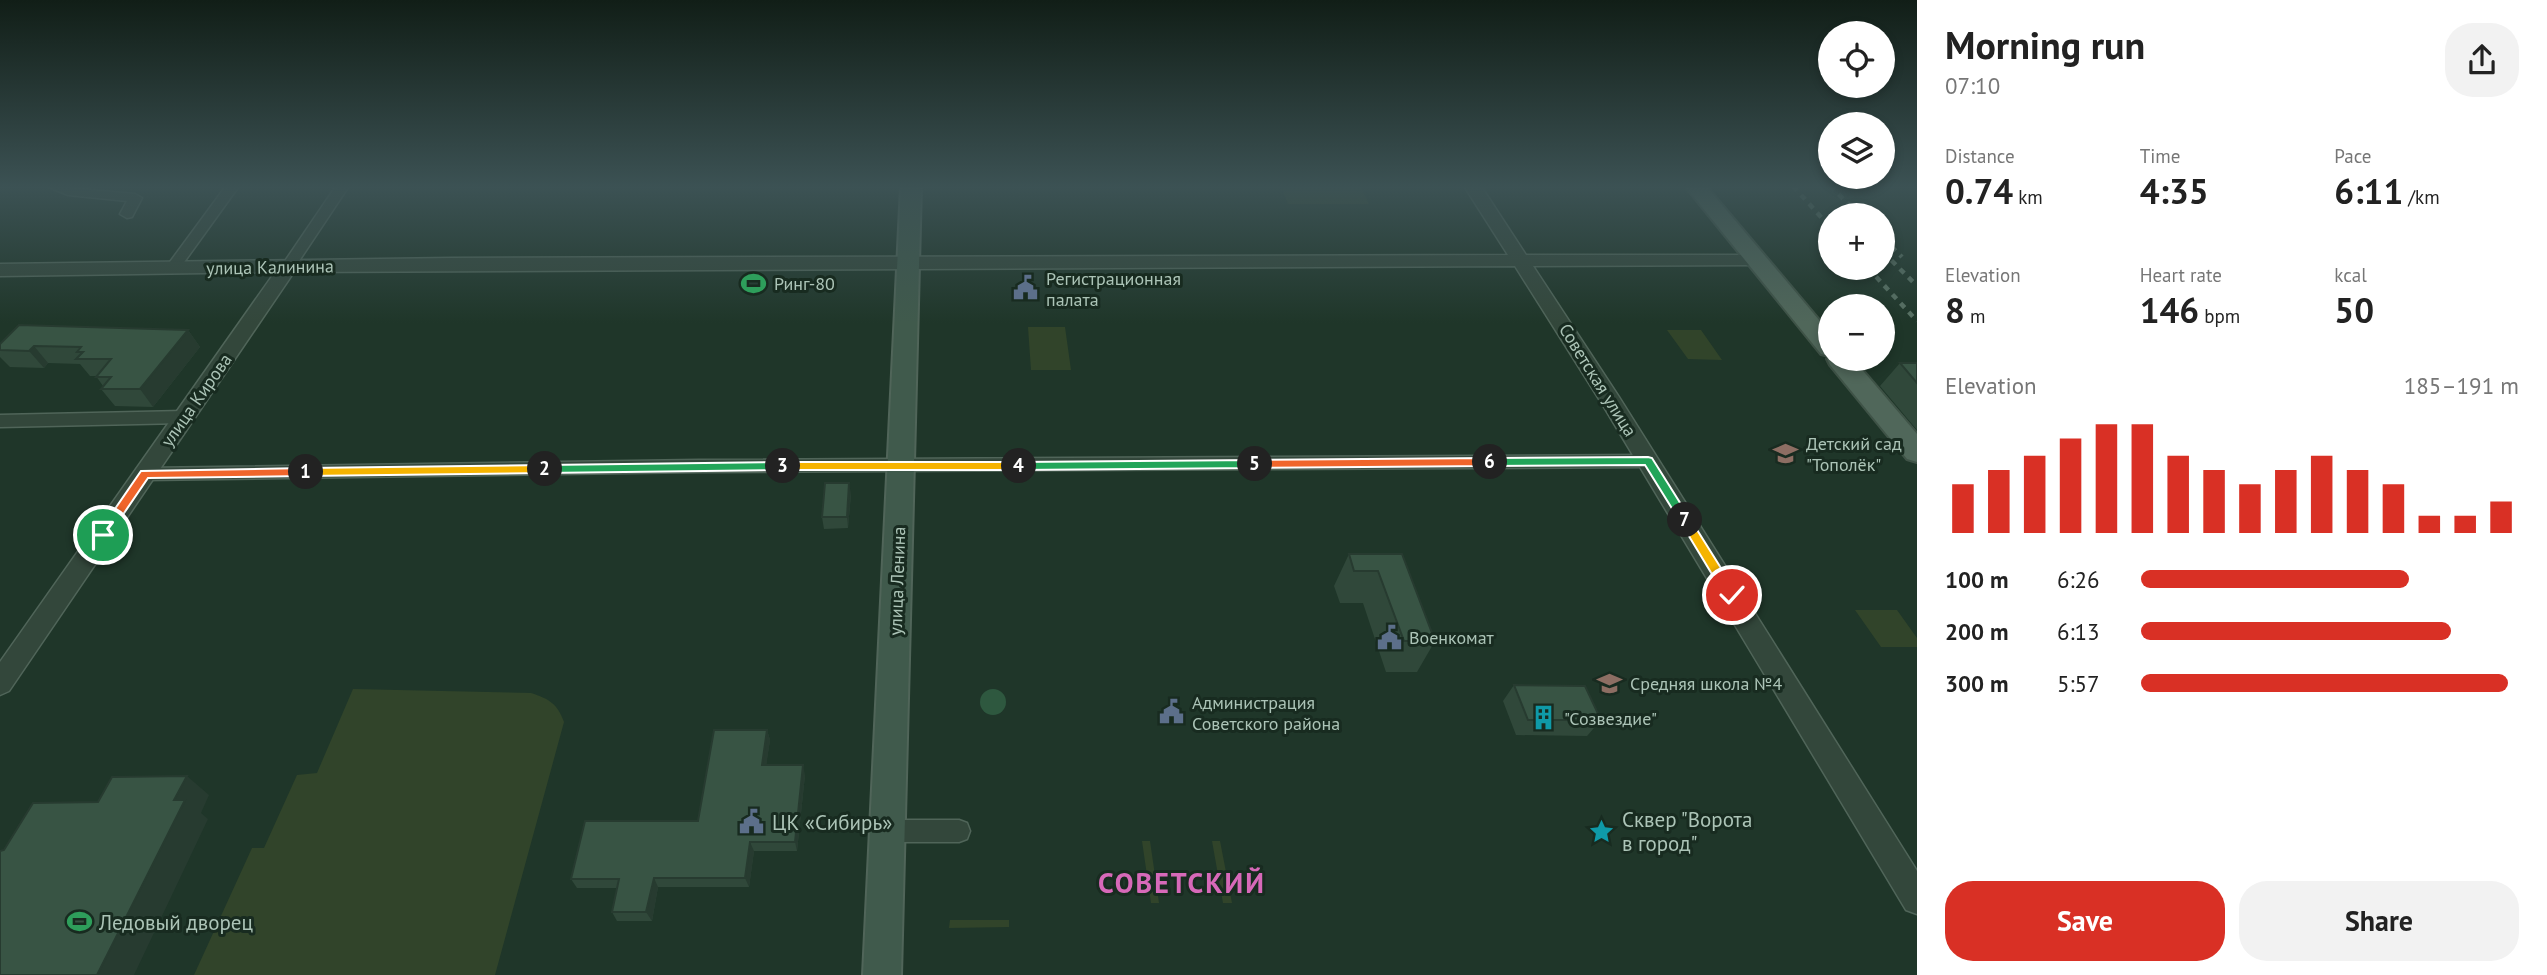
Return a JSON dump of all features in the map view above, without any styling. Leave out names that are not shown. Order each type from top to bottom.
[{"type":"main road","name":"улица Ленина","points":[[882,975],[909,232]]},
{"type":"main road","points":[[1733,232],[1818,334]]},
{"type":"main road","points":[[1849,371],[1917,452]]},
{"type":"street","points":[[172,269],[200,232]]},
{"type":"street","name":"улица Кирова","points":[[2,676],[312,232]]},
{"type":"street","name":"Советская улица","points":[[1503,232],[1648,461],[1917,899]]},
{"type":"street","name":"улица Калинина","points":[[0,270],[1757,260]]},
{"type":"street","points":[[0,421],[184,417]]},
{"type":"street","points":[[145,474],[1648,461]]},
{"type":"street","points":[[888,831],[959,831]]},
{"type":"shaded area","points":[[1028,327],[1065,327],[1071,370],[1031,370]]},
{"type":"shaded area","points":[[1667,330],[1701,330],[1722,360],[1688,359]]},
{"type":"shaded area","points":[[1855,610],[1897,610],[1917,638],[1917,647],[1881,647]]},
{"type":"shaded area","points":[[353,689],[531,693],[552,703],[564,722],[495,975],[194,975],[252,848],[264,848],[297,775],[317,773]]},
{"type":"shaded area","points":[[993,689],[1002,693],[1006,702],[1002,711],[993,715],[984,711],[980,702],[984,693]]},
{"type":"shaded area","points":[[1142,841],[1150,841],[1159,903],[1151,903]]},
{"type":"shaded area","points":[[1212,841],[1220,841],[1232,903],[1223,903]]},
{"type":"shaded area","points":[[950,920],[1009,920],[1009,927],[949,928]]},
{"type":"building","points":[[19,325],[188,330],[140,389],[101,389],[111,377],[96,377],[111,359],[76,359],[83,352],[77,352],[81,347],[34,346],[29,351],[0,350],[0,344]]},
{"type":"building","points":[[1900,363],[1917,363],[1917,383]]},
{"type":"building","points":[[825,483],[849,483],[847,517],[822,517]]},
{"type":"building","points":[[1349,554],[1402,554],[1435,641],[1404,641],[1378,571],[1354,571]]},
{"type":"building","points":[[1514,685],[1585,686],[1601,720],[1528,720]]},
{"type":"building","name":"ЦК «Сибирь»","points":[[714,730],[767,730],[762,765],[803,765],[795,842],[750,842],[745,878],[654,878],[646,912],[612,912],[619,879],[571,879],[585,821],[698,821]]},
{"type":"building","name":"Ледовый дворец","points":[[187,776],[174,800],[185,800],[97,975],[0,975],[0,851],[4,850],[33,803],[98,802],[112,777]]},
{"type":"railway","points":[[1895,250],[1902,257]]},
{"type":"railway","points":[[1895,264],[1917,286]]},
{"type":"railway","points":[[1879,280],[1917,321]]},
{"type":"place","name":"Ринг-80","points":[[754,283]]},
{"type":"place","name":"Регистрационная палата","points":[[1026,288]]},
{"type":"place","name":"Детский сад \"Тополёк\"","points":[[1786,453]]},
{"type":"place","name":"Военкомат","points":[[1389,637]]},
{"type":"place","name":"Средняя школа №4","points":[[1610,683]]},
{"type":"place","name":"Администрация Советского района","points":[[1172,712]]},
{"type":"place","name":"\"Созвездие\"","points":[[1544,718]]},
{"type":"place","name":"ЦК «Сибирь»","points":[[752,822]]},
{"type":"place","name":"Сквер \"Ворота в город\"","points":[[1602,831]]},
{"type":"place","name":"Ледовый дворец","points":[[79,922]]},
{"type":"district","name":"СОВЕТСКИЙ","points":[[1182,882]]},
{"type":"route","points":[[103,535],[145,474],[874,465],[934,467],[1648,461],[1732,595]]}]
